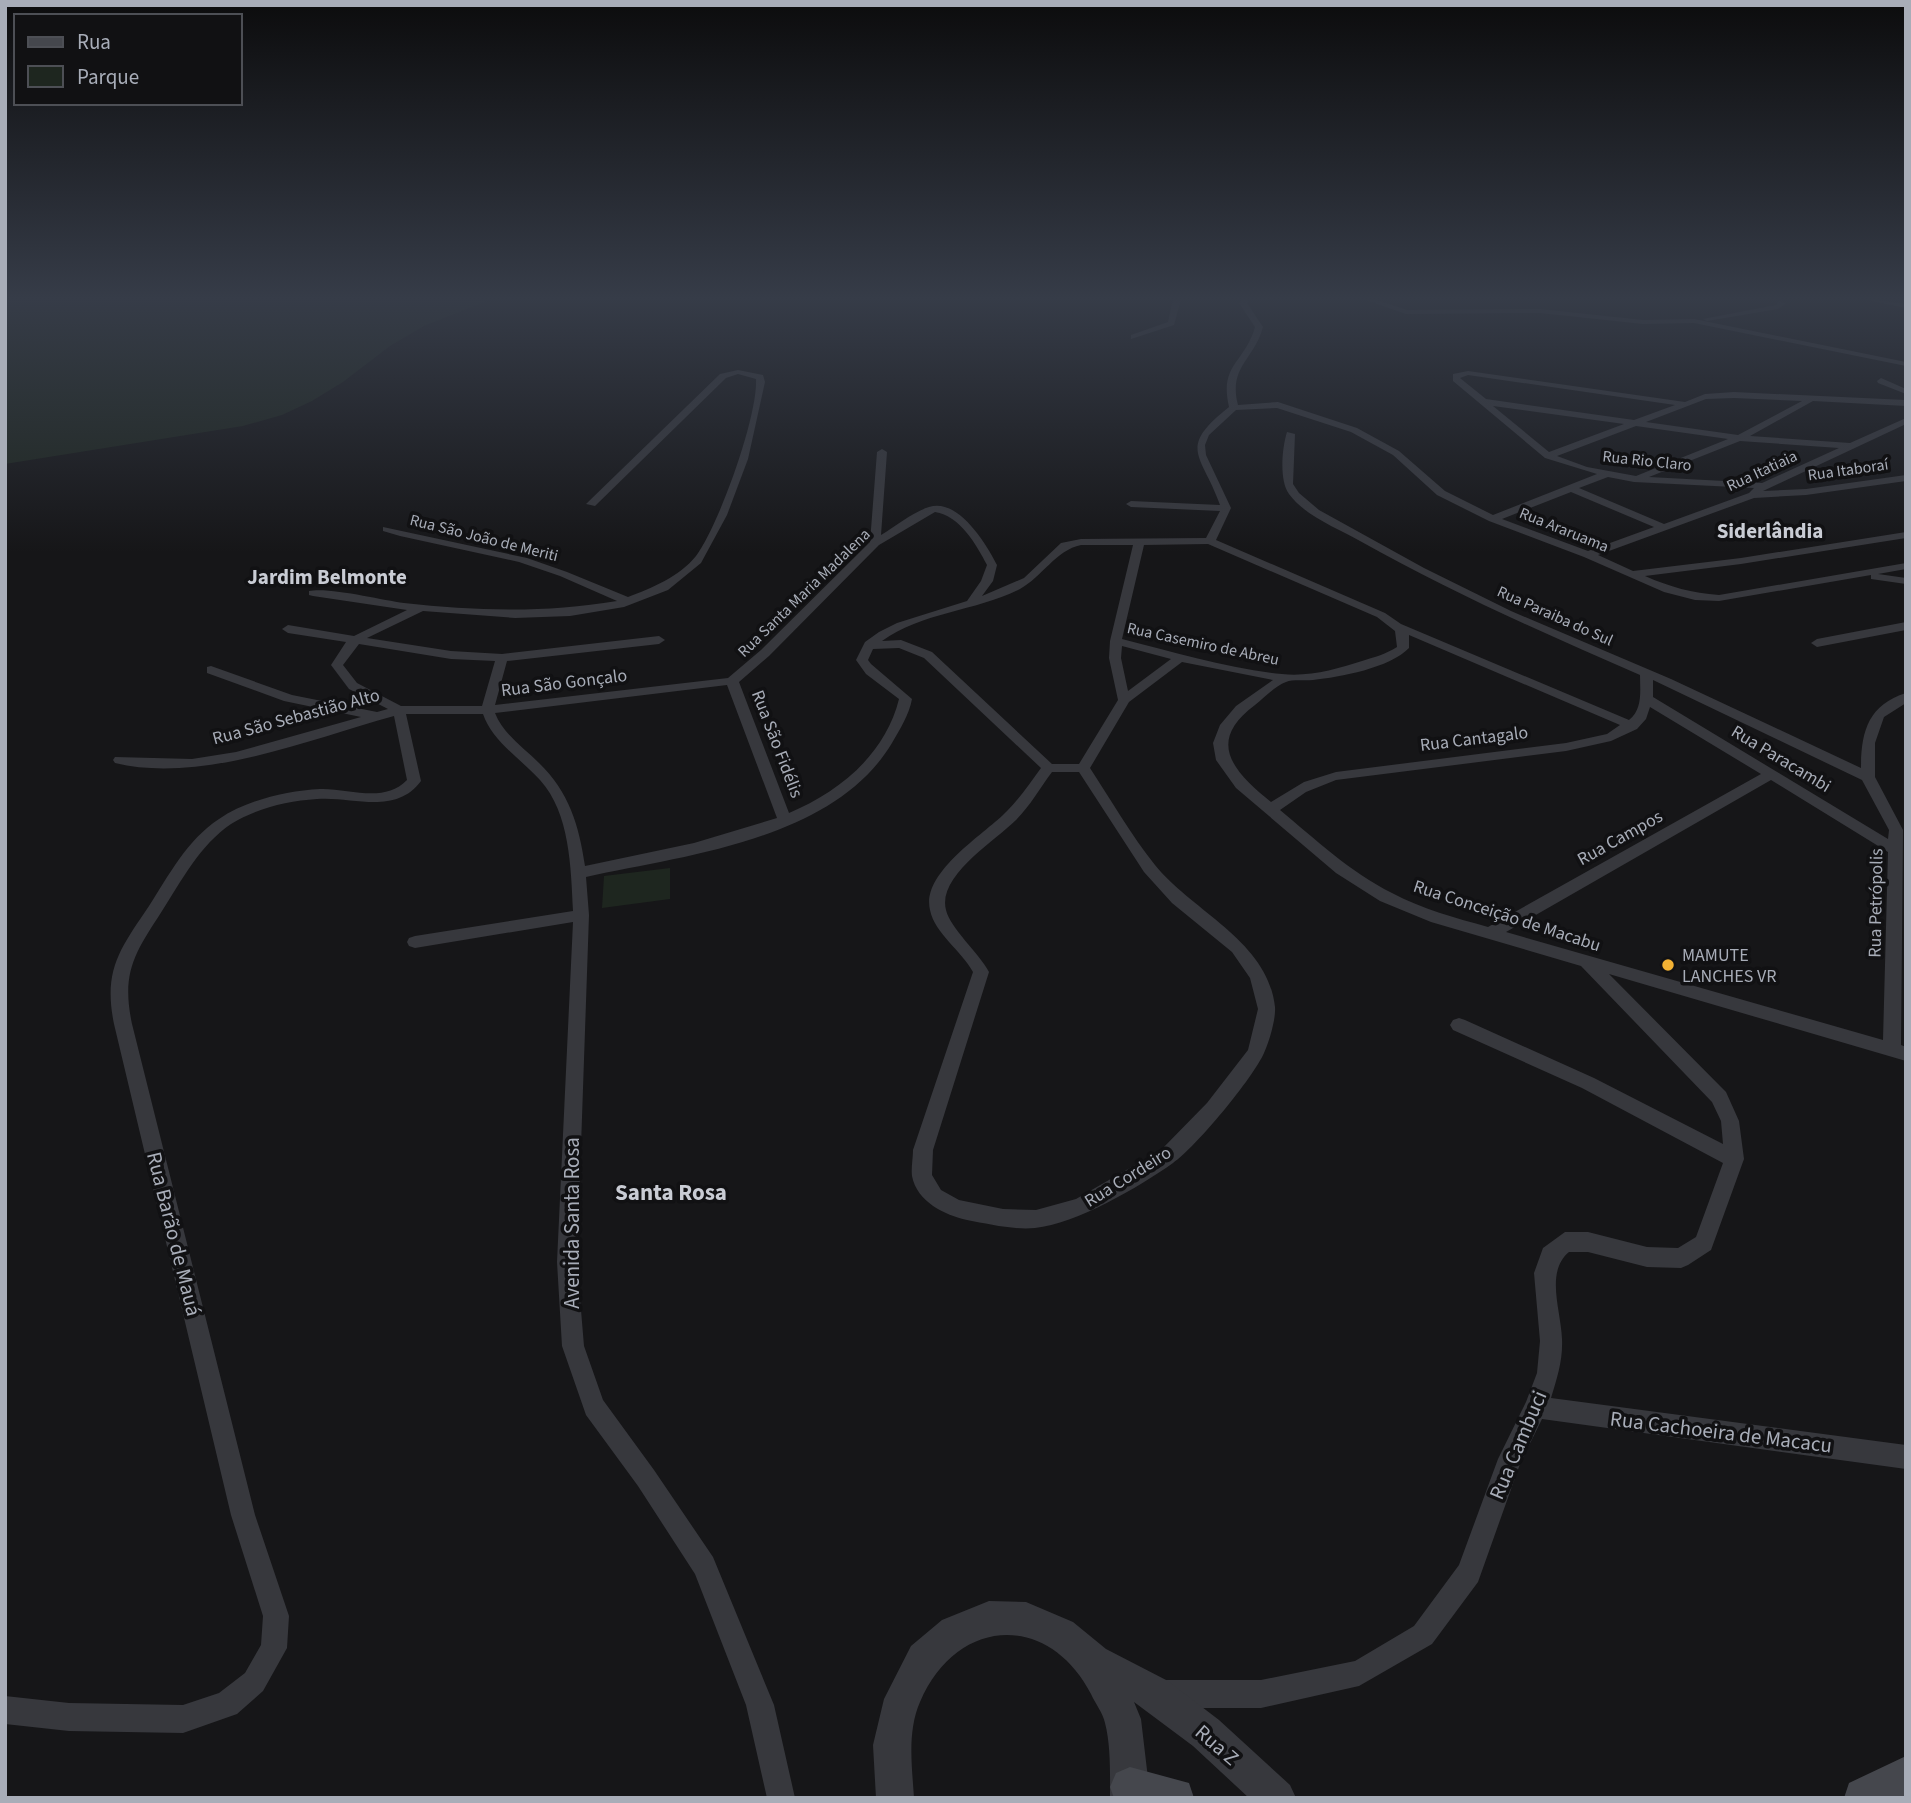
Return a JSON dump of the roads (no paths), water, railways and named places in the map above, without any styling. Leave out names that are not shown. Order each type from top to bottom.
[{"type":"main road","points":[[1864,1798],[1906,1776]]},
{"type":"main road","points":[[1129,1793],[1174,1798]]},
{"type":"street","points":[[591,504],[716,383]]},
{"type":"street","points":[[313,593],[422,608],[542,615],[628,602],[653,593],[682,577],[699,559],[726,511],[743,467],[761,383]]},
{"type":"street","points":[[1210,541],[1226,508],[1222,495],[1201,458],[1202,438],[1211,425],[1234,408],[1229,393],[1230,383]]},
{"type":"street","name":"Rua Rio Claro","points":[[1461,383],[1548,456],[1606,474],[1634,479],[1737,482],[1763,486]]},
{"type":"street","name":"Rua Rio Claro","points":[[1539,383],[1684,404]]},
{"type":"street","points":[[1885,383],[1906,393]]},
{"type":"street","points":[[1548,456],[1684,404],[1717,396],[1906,403]]},
{"type":"street","points":[[1634,479],[1739,438],[1814,398]]},
{"type":"street","points":[[1485,401],[1739,438],[1852,446]]},
{"type":"street","name":"Rua Araruama","points":[[1234,408],[1278,405],[1295,408],[1354,430],[1396,453],[1441,493],[1493,519],[1588,555],[1668,590],[1695,597],[1718,598],[1906,566]]},
{"type":"street","name":"Rua Itatiaia","points":[[1588,555],[1753,495],[1763,486],[1906,421]]},
{"type":"street","name":"Rua Paraiba do Sul","points":[[1290,434],[1288,484],[1295,495],[1315,512],[1420,570],[1507,613],[1868,777]]},
{"type":"street","points":[[874,543],[882,452]]},
{"type":"street","points":[[1493,519],[1606,474]]},
{"type":"street","name":"Rua Itaboraí","points":[[1753,495],[1806,492],[1906,478]]},
{"type":"street","points":[[1571,488],[1662,527]]},
{"type":"street","points":[[1130,504],[1226,508]]},
{"type":"street","name":"Rua Santa Maria Madalena","points":[[732,681],[765,653],[874,543],[927,511],[948,511],[984,548],[992,565],[987,581],[972,602]]},
{"type":"street","name":"Rua São João de Meriti","points":[[387,529],[414,538],[524,561],[586,582],[628,602]]},
{"type":"street","points":[[1631,575],[1906,535]]},
{"type":"street","points":[[579,873],[750,834],[785,821],[853,783],[872,764],[903,711],[906,699],[898,689],[865,667],[863,653],[869,645],[901,626],[1005,592],[1028,580],[1065,545],[1080,542],[1210,541],[1381,615],[1399,627],[1570,697],[1632,726],[1639,719],[1647,699],[1646,674]]},
{"type":"street","points":[[1124,700],[1115,658],[1116,641],[1139,543]]},
{"type":"street","points":[[1858,576],[1906,581]]},
{"type":"street","points":[[389,713],[353,685],[337,664],[342,652],[354,641],[422,608]]},
{"type":"street","points":[[1818,643],[1906,626]]},
{"type":"street","points":[[1283,678],[1345,671],[1392,656],[1403,648],[1405,638],[1399,627]]},
{"type":"street","points":[[288,629],[451,655],[502,658],[659,640]]},
{"type":"street","name":"Rua Casemiro de Abreu","points":[[1116,641],[1180,658],[1283,678]]},
{"type":"street","points":[[869,645],[901,644],[928,655],[1048,768],[1083,768],[1124,700],[1180,658]]},
{"type":"street","points":[[488,710],[502,658]]},
{"type":"street","name":"Rua São Gonçalo","points":[[211,670],[289,698],[389,713],[488,710],[732,681]]},
{"type":"street","name":"Rua Conceição de Macabu","points":[[1283,678],[1241,709],[1227,725],[1220,743],[1223,760],[1241,785],[1270,810],[1341,869],[1387,897],[1437,918],[1489,934],[1899,1052]]},
{"type":"street","name":"Rua São Fidélis","points":[[732,681],[785,821]]},
{"type":"street","name":"Rua Petrópolis","points":[[1899,1052],[1896,850],[1901,832],[1868,777],[1867,743],[1878,715],[1906,697]]},
{"type":"street","name":"Rua Paracambi","points":[[1647,699],[1896,850]]},
{"type":"street","name":"Avenida Santa Rosa","points":[[488,710],[493,723],[531,761],[562,802],[579,873],[581,915],[567,1262],[573,1346],[594,1407],[704,1566],[760,1705],[781,1798]]},
{"type":"street","name":"Rua São Sebastião Alto","points":[[120,760],[150,764],[237,756],[389,713]]},
{"type":"street","name":"Rua Barão de Mauá","points":[[5,1710],[69,1717],[183,1719],[227,1704],[254,1682],[274,1648],[276,1616],[243,1516],[123,1024],[117,989],[129,948],[187,859],[209,833],[244,812],[292,796],[323,793],[388,797],[409,788],[414,781],[389,713]]},
{"type":"street","name":"Rua Cantagalo","points":[[1270,810],[1296,789],[1315,780],[1566,747],[1611,737],[1632,726]]},
{"type":"street","name":"Rua Cordeiro","points":[[1048,768],[1014,813],[943,879],[936,893],[936,910],[975,958],[981,972],[923,1150],[922,1177],[934,1196],[954,1208],[1003,1218],[1036,1219],[1080,1207],[1168,1156],[1214,1109],[1256,1052],[1267,1009],[1258,977],[1238,948],[1178,899],[1149,867],[1083,768]]},
{"type":"street","name":"Rua Campos","points":[[1489,934],[1770,775]]},
{"type":"street","points":[[415,942],[581,915]]},
{"type":"street","name":"Rua Cambuci","points":[[1155,1694],[1261,1693],[1359,1673],[1423,1635],[1469,1573],[1510,1460],[1536,1407],[1548,1373],[1550,1341],[1545,1273],[1550,1255],[1565,1242],[1588,1242],[1647,1257],[1681,1258],[1704,1243],[1734,1159],[1730,1121],[1719,1097],[1587,963]]},
{"type":"street","points":[[1459,1025],[1588,1083],[1734,1159]]},
{"type":"street","name":"Rua Cachoeira de Macacu","points":[[1536,1407],[1906,1457]]},
{"type":"street","points":[[878,1798],[902,1699],[924,1659],[954,1632],[989,1618],[1026,1619],[1061,1634],[1093,1662],[1122,1719],[1129,1793]]},
{"type":"street","name":"Rua Z","points":[[1093,1662],[1155,1694],[1206,1733],[1277,1798]]},
{"type":"street","points":[[892,1745],[895,1798]]},
{"type":"place","name":"MAMUTE LANCHES VR","points":[[1668,965]]},
{"type":"district","name":"Siderlândia","points":[[1770,531]]},
{"type":"district","name":"Jardim Belmonte","points":[[327,577]]},
{"type":"district","name":"Santa Rosa","points":[[671,1192]]}]
